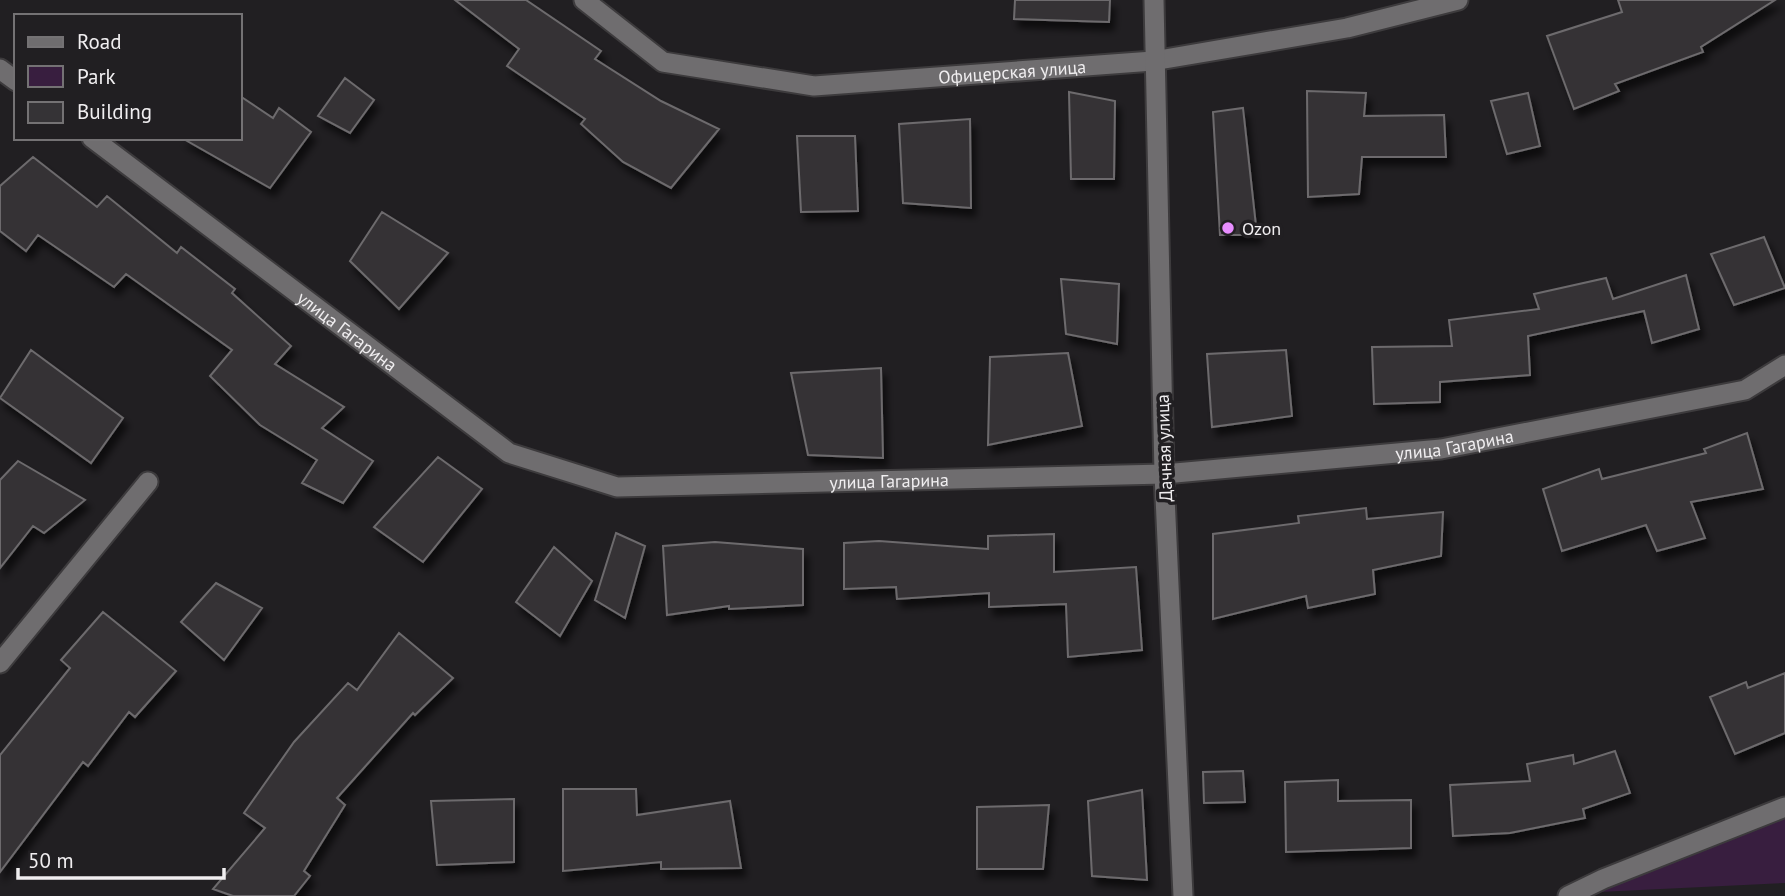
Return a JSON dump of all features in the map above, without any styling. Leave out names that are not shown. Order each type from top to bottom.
[{"type":"main road","name":"Офицерская улица","points":[[584,0],[663,62],[814,86],[1153,61],[1347,28],[1458,0]]},
{"type":"main road","name":"Дачная улица","points":[[1154,0],[1153,61],[1164,474],[1183,896]]},
{"type":"main road","name":"улица Гагарина","points":[[95,140],[509,453],[617,487],[1164,474],[1441,449],[1745,390],[1785,365]]},
{"type":"main road","points":[[0,663],[148,482]]},
{"type":"main road","points":[[1568,896],[1603,879],[1785,807]]},
{"type":"green space","points":[[1785,813],[1785,883],[1599,892],[1601,889]]},
{"type":"building","points":[[455,0],[526,0],[601,51],[595,59],[661,101],[719,129],[671,188],[623,162],[581,124],[585,119],[507,66],[519,49]]},
{"type":"building","points":[[1015,0],[1110,0],[1109,22],[1014,19]]},
{"type":"building","points":[[1618,0],[1775,0],[1701,47],[1703,52],[1615,84],[1619,91],[1574,109],[1547,36],[1622,12]]},
{"type":"building","points":[[345,78],[374,100],[350,133],[318,116]]},
{"type":"building","points":[[1307,91],[1366,93],[1364,116],[1444,115],[1446,157],[1362,157],[1359,194],[1308,197]]},
{"type":"building","points":[[1069,92],[1115,101],[1114,179],[1071,179]]},
{"type":"building","points":[[1528,93],[1540,146],[1507,154],[1491,101]]},
{"type":"building","points":[[242,97],[273,118],[279,108],[311,132],[270,188],[186,140],[242,140]]},
{"type":"building","points":[[1243,108],[1257,235],[1220,235],[1213,112]]},
{"type":"building","points":[[970,119],[971,208],[903,203],[899,124]]},
{"type":"building","points":[[797,136],[855,136],[858,211],[801,212]]},
{"type":"building","points":[[33,157],[97,207],[107,196],[177,253],[181,247],[235,289],[232,293],[291,346],[275,364],[344,407],[322,428],[373,461],[343,503],[302,483],[317,460],[260,425],[210,376],[232,350],[126,274],[114,287],[38,235],[26,251],[0,231],[0,186]]},
{"type":"building","points":[[382,212],[448,253],[399,309],[350,261]]},
{"type":"building","points":[[1764,237],[1785,288],[1734,305],[1711,254]]},
{"type":"building","points":[[1686,275],[1699,329],[1652,343],[1644,311],[1528,336],[1530,375],[1440,382],[1440,402],[1374,404],[1372,347],[1452,346],[1449,320],[1539,309],[1534,294],[1606,278],[1613,299]]},
{"type":"building","points":[[1061,279],[1119,284],[1117,344],[1066,334]]},
{"type":"building","points":[[31,350],[123,418],[91,463],[0,398]]},
{"type":"building","points":[[1286,350],[1292,416],[1212,427],[1207,354]]},
{"type":"building","points":[[1068,353],[1082,426],[988,445],[990,357]]},
{"type":"building","points":[[881,368],[883,458],[808,455],[791,373]]},
{"type":"building","points":[[1747,433],[1763,489],[1691,502],[1705,538],[1657,551],[1646,525],[1562,551],[1543,489],[1599,469],[1602,479],[1706,453],[1704,449]]},
{"type":"building","points":[[438,457],[482,489],[423,562],[374,527]]},
{"type":"building","points":[[18,461],[85,500],[44,533],[33,526],[0,568],[0,480]]},
{"type":"building","points":[[1366,508],[1367,519],[1443,512],[1441,556],[1373,570],[1375,594],[1308,608],[1306,596],[1213,619],[1213,534],[1299,523],[1298,516]]},
{"type":"building","points":[[616,533],[645,546],[625,618],[595,600]]},
{"type":"building","points":[[1054,534],[1054,572],[1136,567],[1142,650],[1068,657],[1066,604],[989,607],[989,593],[897,599],[896,587],[844,589],[844,543],[879,541],[988,549],[988,536]]},
{"type":"building","points":[[715,542],[803,549],[803,605],[729,609],[729,606],[667,615],[663,546]]},
{"type":"building","points":[[554,547],[592,581],[560,636],[516,602]]},
{"type":"building","points":[[216,583],[262,608],[224,660],[181,622]]},
{"type":"building","points":[[103,612],[176,671],[135,717],[129,712],[88,766],[83,762],[0,872],[0,755],[70,668],[61,660]]},
{"type":"building","points":[[399,633],[453,678],[415,715],[413,713],[337,798],[345,805],[304,871],[310,876],[294,896],[233,896],[213,889],[265,828],[244,813],[294,742],[348,683],[357,690]]},
{"type":"building","points":[[1785,673],[1785,733],[1735,754],[1710,697],[1746,682],[1748,688]]},
{"type":"building","points":[[1615,751],[1630,793],[1583,809],[1585,818],[1510,833],[1453,836],[1450,785],[1530,781],[1527,764],[1573,755],[1574,764]]},
{"type":"building","points":[[1243,771],[1245,802],[1204,803],[1203,772]]},
{"type":"building","points":[[1338,780],[1338,801],[1411,800],[1411,848],[1286,852],[1285,782]]},
{"type":"building","points":[[563,789],[636,789],[637,815],[730,801],[741,868],[661,869],[661,862],[563,871]]},
{"type":"building","points":[[1142,790],[1147,880],[1092,876],[1088,801]]},
{"type":"building","points":[[514,799],[514,862],[437,865],[431,801]]},
{"type":"building","points":[[1049,805],[1043,869],[977,869],[977,807]]},
{"type":"place","name":"Ozon","points":[[1228,228]]}]
